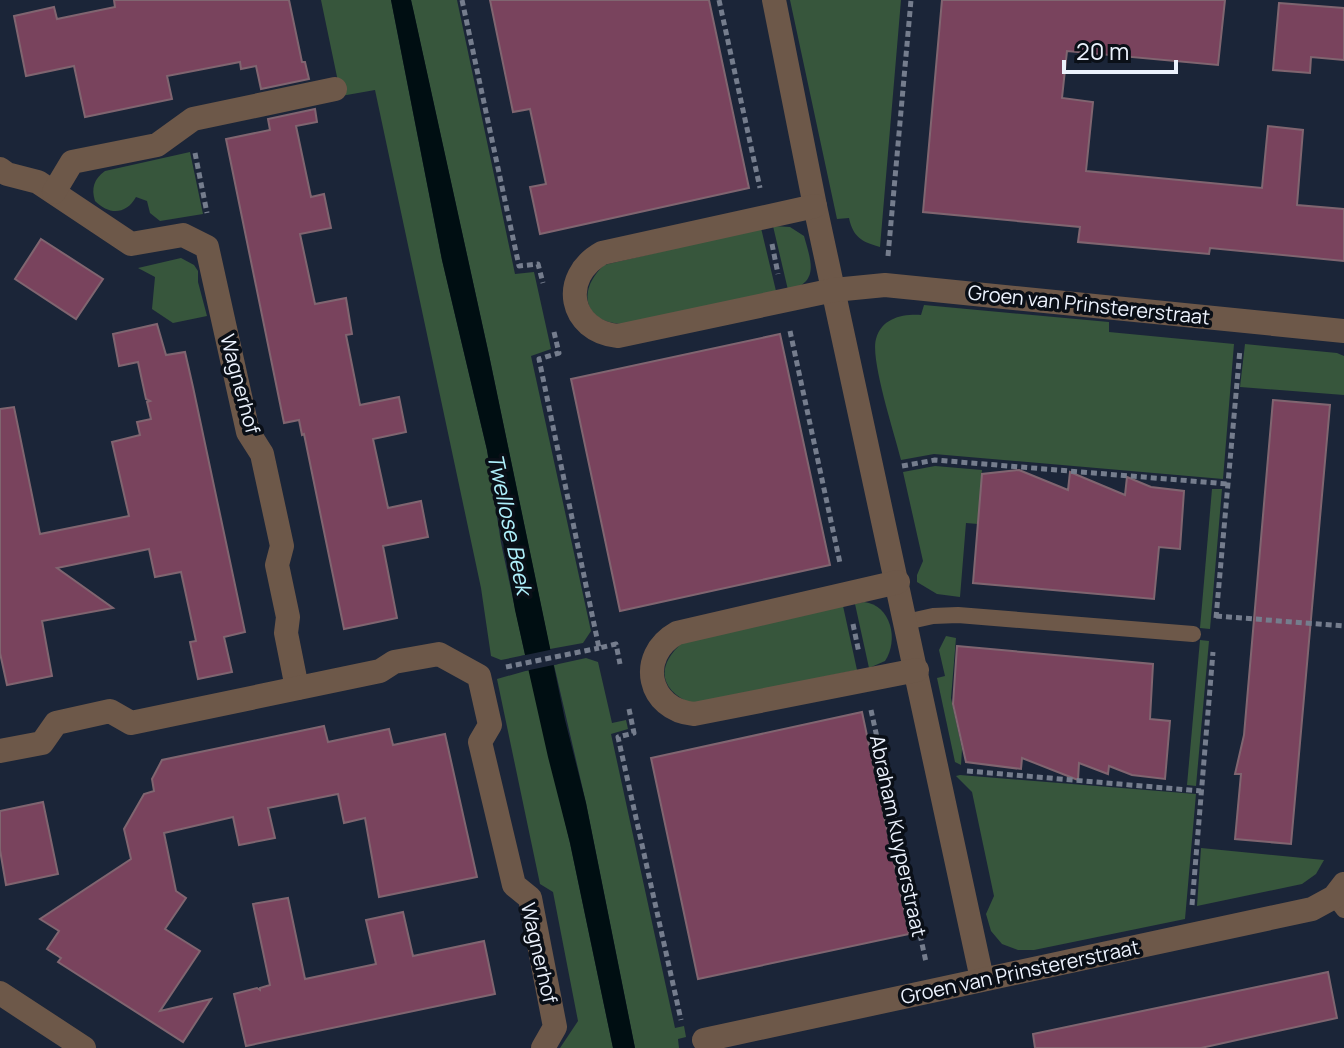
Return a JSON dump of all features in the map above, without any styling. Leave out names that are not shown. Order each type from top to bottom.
[{"type":"street","points":[[774,0],[815,206],[982,979]]},
{"type":"street","points":[[54,192],[72,162],[157,145],[193,119],[335,89]]},
{"type":"street","points":[[0,169],[7,174],[38,182],[131,244],[183,235],[195,241]]},
{"type":"street","points":[[815,206],[602,253],[581,270],[575,286],[575,303],[582,317],[594,329],[618,336],[834,290]]},
{"type":"street","name":"Wagnerhof","points":[[195,241],[207,247],[248,432],[262,454],[282,546],[277,565],[288,617],[286,633],[297,688]]},
{"type":"street","name":"Groen van Prinstererstraat","points":[[834,290],[885,285],[1344,331]]},
{"type":"street","points":[[898,582],[677,633],[657,650],[652,666],[653,681],[664,701],[678,710],[694,714],[917,670]]},
{"type":"street","name":"Wagnerhof","points":[[0,751],[42,743],[56,723],[110,711],[131,723],[380,671],[394,662],[439,654],[479,676],[490,725],[480,742],[514,885],[530,898],[555,1027],[543,1048]]},
{"type":"street","name":"Groen van Prinstererstraat","points":[[704,1040],[1312,909],[1341,897]]},
{"type":"street","points":[[0,993],[84,1048]]},
{"type":"lane","points":[[906,622],[958,615],[1193,634]]},
{"type":"path","points":[[462,0],[519,266],[538,264],[545,292]]},
{"type":"path","name":"Abraham Kuyperstraat","points":[[719,0],[932,990]]},
{"type":"path","points":[[885,285],[911,0]]},
{"type":"path","points":[[175,132],[195,151],[208,213],[195,241]]},
{"type":"path","points":[[553,330],[559,353],[539,359],[599,648]]},
{"type":"path","points":[[874,472],[935,460],[1228,484]]},
{"type":"path","points":[[1216,616],[1344,626]]},
{"type":"path","points":[[502,668],[616,644],[622,674]]},
{"type":"path","points":[[628,704],[634,733],[618,737],[679,1021],[688,1019]]},
{"type":"path","points":[[939,774],[956,770],[1201,791]]},
{"type":"green space","points":[[321,0],[391,0],[442,260],[487,450],[501,543],[525,655],[501,660],[491,656],[481,588],[375,90],[341,96]]},
{"type":"green space","points":[[411,0],[457,0],[515,274],[534,272],[551,349],[531,356],[591,631],[583,643],[550,649]]},
{"type":"green space","points":[[790,0],[901,0],[880,247],[859,238],[849,218],[837,219]]},
{"type":"green space","points":[[190,152],[203,214],[160,221],[150,213],[147,201],[136,197],[127,207],[117,211],[106,209],[95,201],[94,184],[105,171]]},
{"type":"green space","points":[[773,226],[790,227],[804,236],[811,270],[805,282],[798,287],[788,290]]},
{"type":"green space","points":[[761,228],[776,291],[624,325],[601,319],[592,311],[588,290],[594,276],[604,265]]},
{"type":"green space","points":[[181,258],[198,271],[207,316],[173,323],[152,309],[155,277],[138,268]]},
{"type":"green space","points":[[924,305],[1109,322],[1109,332],[1234,344],[1223,479],[934,454],[901,460],[880,380],[876,339],[888,322],[907,315],[921,315]]},
{"type":"green space","points":[[1245,344],[1344,356],[1344,395],[1240,387]]},
{"type":"green space","points":[[935,466],[982,470],[978,524],[966,523],[960,597],[937,594],[917,582],[923,561],[903,472]]},
{"type":"green space","points":[[1212,489],[1222,489],[1210,629],[1200,628]]},
{"type":"green space","points":[[864,602],[881,610],[892,634],[885,661],[869,668],[855,604]]},
{"type":"green space","points":[[843,606],[857,670],[692,704],[668,685],[665,669],[673,652],[682,643]]},
{"type":"green space","points":[[946,636],[956,638],[951,698],[962,749],[961,765],[955,762],[937,678],[945,676],[939,650]]},
{"type":"green space","points":[[1200,640],[1209,641],[1196,786],[1187,785]]},
{"type":"green space","points":[[586,658],[598,662],[612,723],[626,720],[628,729],[611,734],[675,1028],[684,1026],[686,1037],[678,1039],[679,1048],[635,1048],[586,803],[554,665]]},
{"type":"green space","points":[[529,670],[570,843],[613,1048],[560,1048],[578,1021],[553,892],[540,884],[497,679]]},
{"type":"green space","points":[[956,776],[1196,794],[1185,919],[1034,950],[1018,950],[1002,944],[991,931],[986,914],[994,896],[972,792]]},
{"type":"green space","points":[[1201,848],[1324,860],[1316,874],[1302,884],[1197,906]]},
{"type":"water","name":"Twellose Beek","points":[[391,0],[411,0],[565,720],[586,803],[635,1048],[613,1048],[570,843],[515,610],[487,450],[442,260]]},
{"type":"pier","points":[[554,649],[558,664],[525,671],[521,656]]},
{"type":"building","points":[[114,0],[289,0],[302,62],[305,62],[309,79],[261,89],[256,66],[241,69],[240,62],[167,76],[172,99],[85,117],[74,66],[26,76],[14,16],[54,7],[57,19],[115,7]]},
{"type":"building","points":[[490,0],[709,0],[749,188],[540,234],[530,187],[546,184],[530,109],[513,112]]},
{"type":"building","points":[[942,0],[1225,0],[1218,65],[1067,51],[1062,98],[1093,102],[1086,171],[1262,188],[1268,126],[1303,130],[1297,205],[1344,209],[1344,261],[1210,248],[1209,254],[1078,242],[1080,227],[923,212]]},
{"type":"building","points":[[1279,3],[1344,8],[1344,60],[1311,57],[1310,73],[1273,70]]},
{"type":"building","points":[[315,109],[317,122],[296,126],[311,197],[324,194],[331,228],[300,234],[315,304],[346,298],[352,334],[346,335],[360,405],[399,397],[406,432],[373,439],[388,508],[421,501],[428,537],[383,546],[397,618],[344,629],[304,434],[299,420],[284,423],[226,139],[270,130],[268,119]]},
{"type":"building","points":[[41,239],[103,279],[76,319],[15,279]]},
{"type":"building","points":[[157,324],[166,355],[185,352],[193,387],[245,632],[224,637],[232,672],[198,679],[190,642],[196,641],[181,572],[155,577],[149,549],[57,568],[113,608],[42,621],[52,676],[7,685],[0,653],[0,409],[14,407],[40,534],[129,516],[112,442],[140,435],[137,422],[151,419],[147,402],[150,401],[146,399],[138,362],[119,366],[113,334]]},
{"type":"building","points":[[780,334],[830,565],[620,611],[571,379]]},
{"type":"building","points":[[1273,400],[1330,405],[1291,844],[1235,839],[1241,774],[1235,774],[1244,735]]},
{"type":"building","points":[[1019,470],[1068,490],[1070,472],[1125,495],[1127,477],[1151,487],[1184,491],[1180,549],[1159,547],[1154,599],[973,583],[982,474]]},
{"type":"building","points":[[957,646],[1153,664],[1150,719],[1170,721],[1165,779],[1132,775],[1109,766],[1108,774],[1079,763],[1078,780],[1022,758],[1021,769],[966,762],[953,704]]},
{"type":"building","points":[[862,712],[909,934],[698,979],[651,758]]},
{"type":"building","points":[[324,726],[328,742],[389,729],[393,745],[445,734],[477,877],[379,897],[365,818],[344,823],[338,794],[268,808],[275,838],[239,845],[233,817],[164,833],[176,891],[186,898],[165,929],[200,951],[160,1011],[211,999],[183,1042],[58,962],[61,958],[47,949],[59,931],[40,919],[131,859],[124,829],[144,794],[154,791],[152,779],[162,760]]},
{"type":"building","points":[[43,802],[58,874],[6,885],[0,850],[0,811]]},
{"type":"building","points":[[288,898],[305,979],[376,964],[366,920],[403,912],[413,956],[484,941],[495,994],[246,1046],[234,994],[257,988],[260,990],[270,985],[253,904]]},
{"type":"building","points":[[1328,972],[1337,1018],[1201,1048],[1035,1048],[1033,1034]]}]
